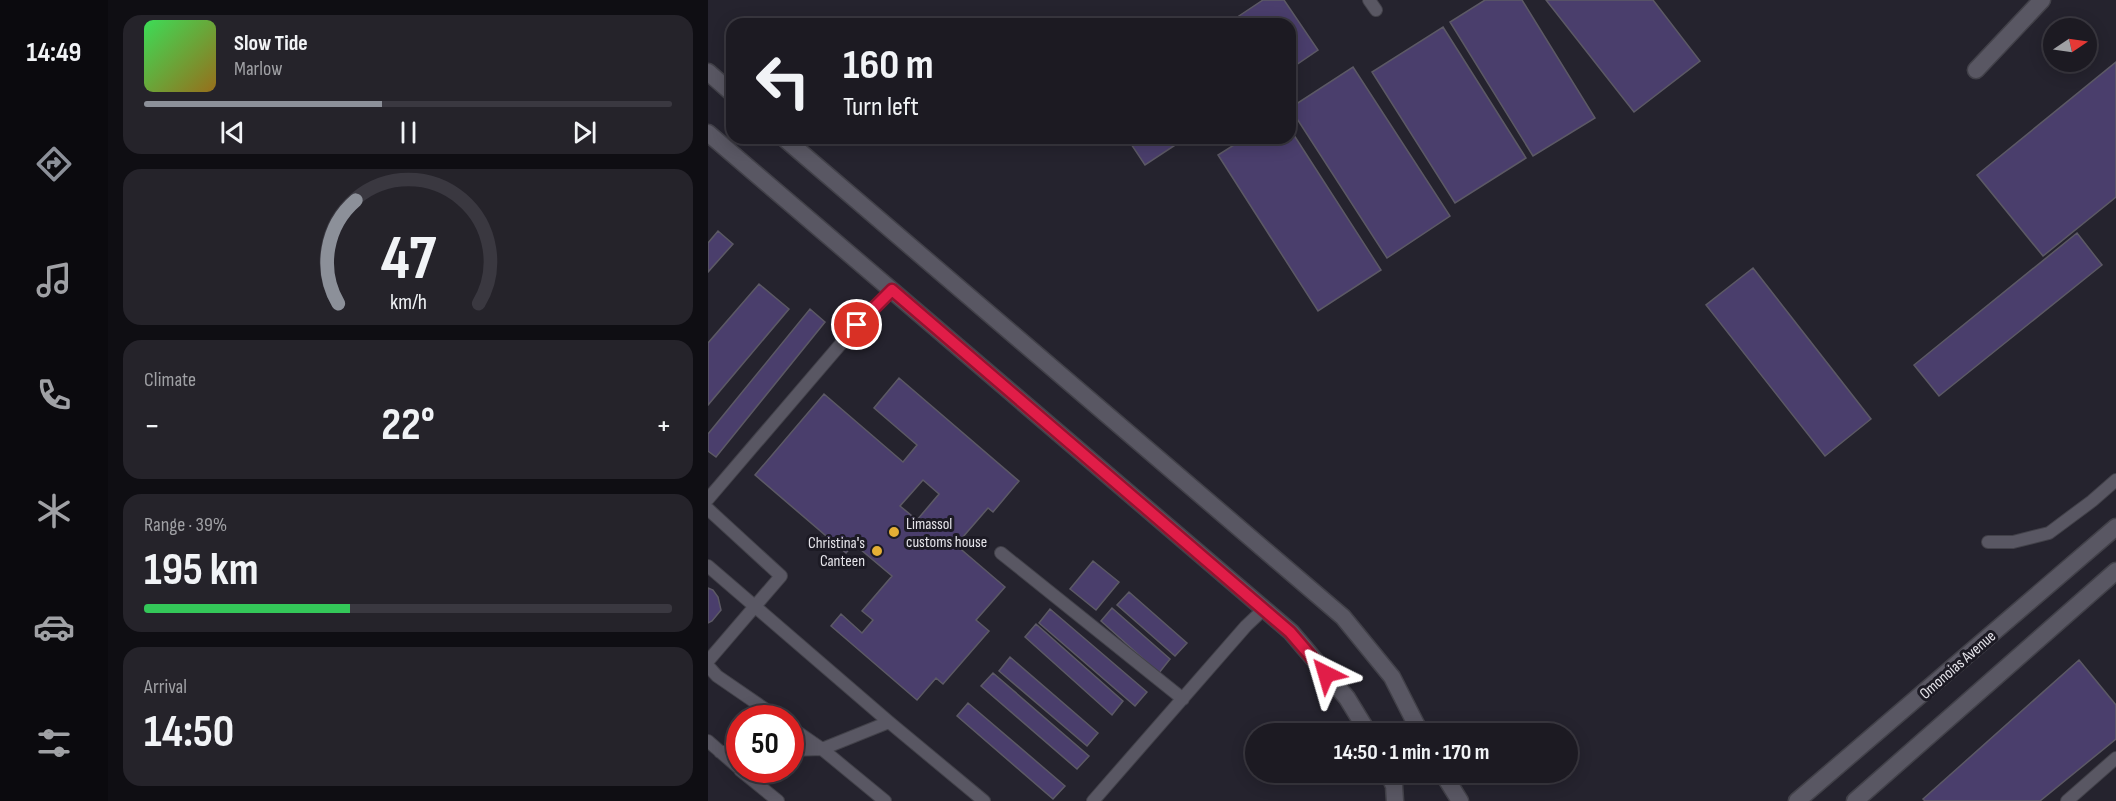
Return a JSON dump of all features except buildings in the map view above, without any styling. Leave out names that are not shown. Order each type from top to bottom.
[{"type":"main road","points":[[1976,70],[2042,0]]},
{"type":"main road","points":[[708,72],[726,88]]},
{"type":"main road","points":[[708,133],[1290,632],[1347,698],[1362,723]]},
{"type":"main road","points":[[791,144],[1343,617],[1392,677],[1416,723]]},
{"type":"main road","name":"Omonoias Avenue","points":[[1797,801],[2116,527]]},
{"type":"main road","points":[[1855,801],[2116,571]]},
{"type":"main road","points":[[1393,783],[1395,801]]},
{"type":"main road","points":[[1449,783],[1460,801]]},
{"type":"lane","points":[[708,499],[857,325],[892,290]]},
{"type":"lane","points":[[1988,542],[2013,542],[2049,533],[2116,480]]},
{"type":"lane","points":[[708,509],[781,576],[708,661]]},
{"type":"lane","points":[[1001,553],[1183,699]]},
{"type":"lane","points":[[708,566],[984,801]]},
{"type":"lane","points":[[1093,801],[1264,609]]},
{"type":"lane","points":[[708,666],[717,676],[759,705]]},
{"type":"lane","points":[[804,750],[822,749],[889,722]]},
{"type":"lane","points":[[804,737],[885,801]]},
{"type":"lane","points":[[708,741],[726,757]]},
{"type":"lane","points":[[720,752],[726,752]]},
{"type":"lane","points":[[2067,801],[2116,758]]},
{"type":"lane","points":[[757,783],[778,801]]},
{"type":"place","name":"Limassol customs house","points":[[894,532]]},
{"type":"place","name":"Christina's Canteen","points":[[877,551]]},
{"type":"route","points":[[857,325],[892,290],[1290,632],[1326,674]]}]
